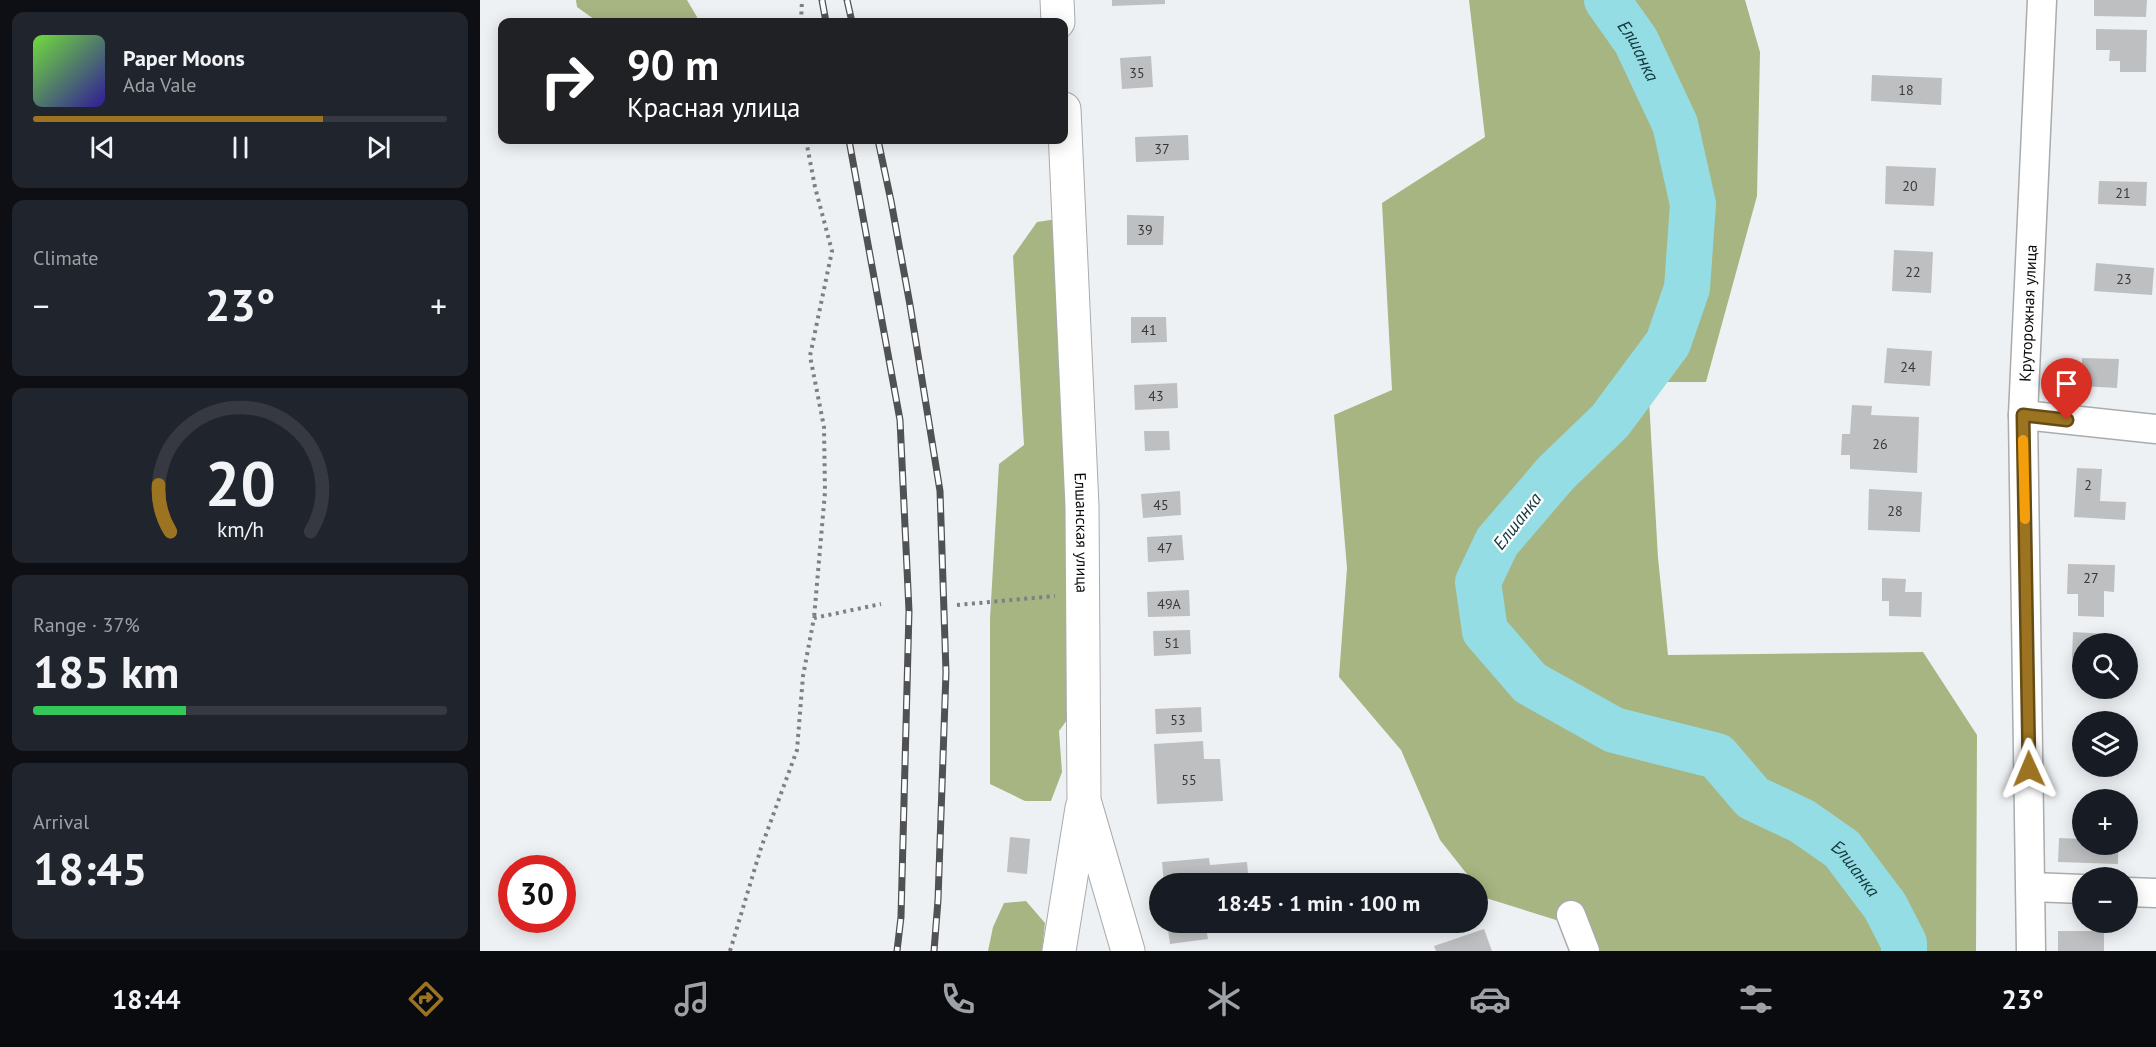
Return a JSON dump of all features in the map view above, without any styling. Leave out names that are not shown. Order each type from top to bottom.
[{"type":"main road","points":[[1057,0],[1058,18]]},
{"type":"main road","name":"Елшанская улица","points":[[1066,144],[1082,506],[1084,800],[1128,951]]},
{"type":"main road","points":[[1059,951],[1084,800]]},
{"type":"street","name":"Круторожная улица","points":[[2031,951],[2023,415],[2042,0]]},
{"type":"street","points":[[2023,415],[2156,429]]},
{"type":"street","points":[[2031,886],[2072,888]]},
{"type":"street","points":[[2138,892],[2156,893]]},
{"type":"street","points":[[1571,915],[1585,951]]},
{"type":"path","points":[[801,18],[802,0]]},
{"type":"path","points":[[730,951],[761,848],[797,750],[803,676],[814,618],[825,492],[824,427],[810,356],[832,252],[807,144]]},
{"type":"path","points":[[957,605],[1083,594]]},
{"type":"path","points":[[814,618],[881,604]]},
{"type":"green space","points":[[576,0],[687,0],[697,18],[592,18],[577,7]]},
{"type":"green space","points":[[1469,0],[1745,0],[1760,52],[1757,196],[1706,382],[1648,382],[1658,558],[1668,655],[1923,652],[1977,735],[1976,951],[1592,951],[1585,929],[1488,899],[1488,873],[1466,873],[1440,840],[1401,750],[1339,677],[1347,568],[1334,415],[1392,390],[1382,203],[1485,137]]},
{"type":"green space","points":[[1057,219],[1073,483],[1067,720],[1059,731],[1062,772],[1051,801],[1025,801],[990,784],[990,619],[999,464],[1024,445],[1013,256],[1037,222]]},
{"type":"green space","points":[[1026,901],[1045,923],[1042,951],[988,951],[993,927],[1004,903]]},
{"type":"building","points":[[1112,0],[1165,0],[1165,4],[1112,6]]},
{"type":"building","points":[[2094,0],[2147,0],[2146,17],[2094,16]]},
{"type":"building","points":[[2096,29],[2147,30],[2146,72],[2120,72],[2120,61],[2109,61],[2110,50],[2096,50]]},
{"type":"building","points":[[1151,56],[1153,87],[1122,89],[1120,58]]},
{"type":"building","points":[[1872,75],[1942,78],[1941,105],[1871,101]]},
{"type":"building","points":[[1188,135],[1189,160],[1136,162],[1135,137]]},
{"type":"building","points":[[1886,166],[1936,168],[1934,206],[1885,204]]},
{"type":"building","points":[[2099,181],[2147,182],[2146,206],[2098,204]]},
{"type":"building","points":[[1127,215],[1164,216],[1163,245],[1127,245]]},
{"type":"building","points":[[1894,250],[1933,252],[1931,293],[1892,291]]},
{"type":"building","points":[[2096,263],[2154,268],[2152,295],[2094,291]]},
{"type":"building","points":[[1131,317],[1166,317],[1167,342],[1131,343]]},
{"type":"building","points":[[1887,348],[1932,351],[1930,386],[1884,383]]},
{"type":"building","points":[[2082,358],[2119,359],[2117,388],[2081,386]]},
{"type":"building","points":[[1177,383],[1178,408],[1135,410],[1134,385]]},
{"type":"building","points":[[1852,405],[1872,406],[1871,415],[1919,417],[1917,473],[1850,469],[1850,455],[1841,455],[1842,434],[1850,434]]},
{"type":"building","points":[[1144,431],[1169,431],[1170,450],[1145,451]]},
{"type":"building","points":[[2077,468],[2102,469],[2100,501],[2126,502],[2125,520],[2074,517]]},
{"type":"building","points":[[1869,489],[1922,492],[1920,532],[1868,530]]},
{"type":"building","points":[[1180,491],[1181,515],[1143,518],[1141,494]]},
{"type":"building","points":[[1182,535],[1184,560],[1148,562],[1147,537]]},
{"type":"building","points":[[2068,564],[2115,565],[2114,592],[2104,591],[2104,617],[2078,616],[2078,594],[2067,594]]},
{"type":"building","points":[[1882,578],[1906,579],[1905,592],[1922,592],[1921,617],[1889,616],[1889,601],[1882,601]]},
{"type":"building","points":[[1189,590],[1190,616],[1148,617],[1147,592]]},
{"type":"building","points":[[1190,630],[1191,654],[1154,656],[1153,631]]},
{"type":"building","points":[[1201,707],[1202,732],[1156,734],[1155,709]]},
{"type":"building","points":[[1203,741],[1204,759],[1220,759],[1223,801],[1157,804],[1154,744]]},
{"type":"building","points":[[1010,837],[1030,839],[1027,874],[1007,872]]},
{"type":"building","points":[[2059,838],[2072,839],[2072,855],[2118,855],[2118,864],[2058,862]]},
{"type":"building","points":[[1209,858],[1210,865],[1247,862],[1248,873],[1163,873],[1162,862]]},
{"type":"building","points":[[2058,931],[2104,933],[2104,951],[2058,951]]},
{"type":"building","points":[[1168,933],[1207,933],[1208,939],[1170,944]]},
{"type":"building","points":[[1472,933],[1485,933],[1492,951],[1436,951],[1434,946]]},
{"type":"waterway","name":"Елшанка","points":[[1607,0],[1636,41],[1675,124],[1693,204],[1687,288],[1668,343],[1610,421],[1556,473],[1497,542],[1478,582],[1485,631],[1530,683],[1614,730],[1717,756],[1753,798],[1802,821],[1842,849],[1885,906],[1904,943],[1904,951]]},
{"type":"railway","points":[[822,0],[825,18]]},
{"type":"railway","points":[[847,0],[851,18]]},
{"type":"railway","points":[[850,144],[900,420],[909,611],[901,917],[897,951]]},
{"type":"railway","points":[[879,144],[910,305],[940,491],[946,672],[938,900],[934,951]]},
{"type":"slow traffic","points":[[2023,440],[2025,519]]},
{"type":"route","points":[[2029,769],[2023,415],[2067,420]]}]
